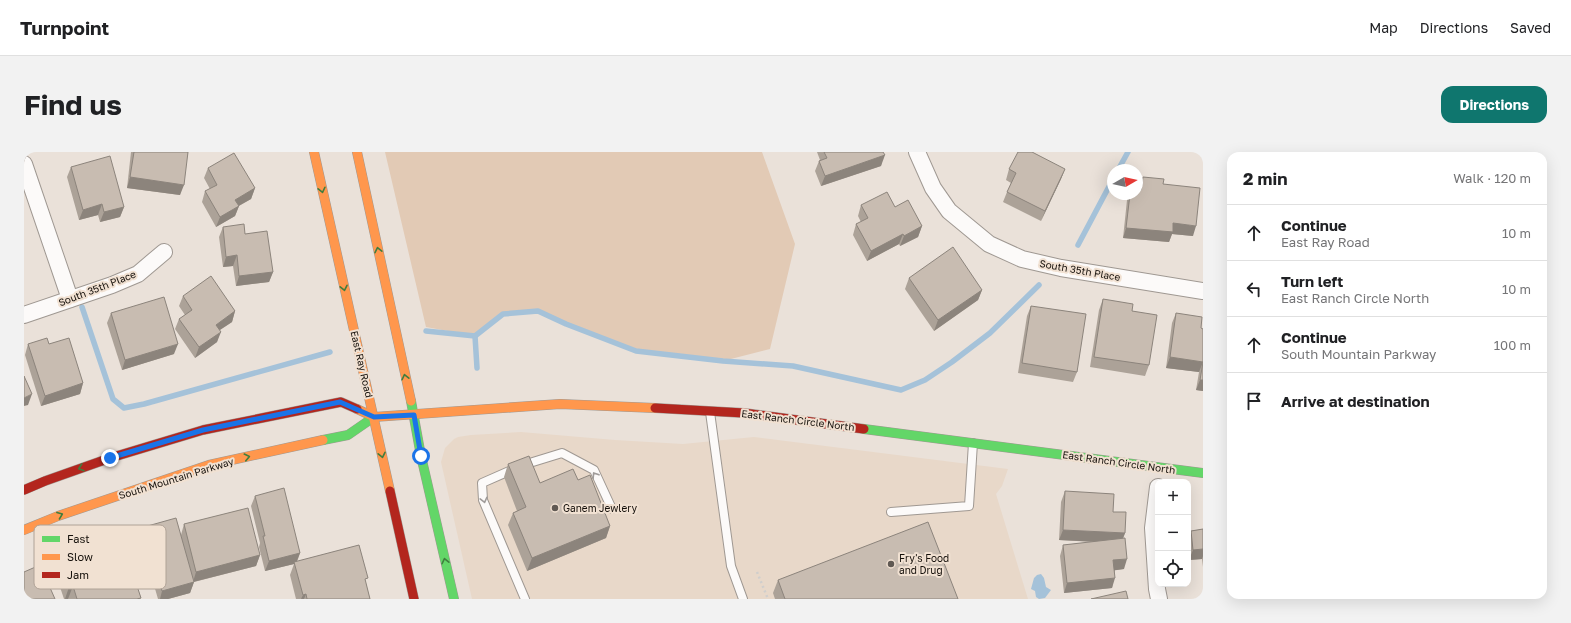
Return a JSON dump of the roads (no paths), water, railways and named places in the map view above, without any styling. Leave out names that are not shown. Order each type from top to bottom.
[{"type":"street","name":"East Ray Road","points":[[314,152],[414,599]]},
{"type":"street","points":[[357,152],[414,415],[421,456],[454,599]]},
{"type":"street","name":"South 35th Place","points":[[919,153],[933,188],[948,211],[989,244],[1022,259],[1061,268],[1203,291]]},
{"type":"street","points":[[24,164],[70,299]]},
{"type":"street","name":"South 35th Place","points":[[24,315],[112,285],[138,274],[164,252]]},
{"type":"street","points":[[24,490],[110,458],[203,430],[283,413],[340,402],[374,417]]},
{"type":"street","name":"East Ranch Circle North","points":[[374,417],[560,404],[744,413],[973,443],[1161,475],[1203,473]]},
{"type":"street","name":"South Mountain Parkway","points":[[36,525],[58,516],[209,465],[348,435],[374,417]]},
{"type":"street","points":[[1155,512],[1153,528],[1156,589],[1159,599]]},
{"type":"street","name":"South Mountain Parkway","points":[[24,530],[34,526]]},
{"type":"lane","points":[[710,411],[731,566],[743,599]]},
{"type":"lane","points":[[891,512],[969,506],[973,443]]},
{"type":"lane","points":[[525,599],[483,500],[482,483],[523,465],[562,453],[594,470],[612,509]]},
{"type":"water","points":[[1041,574],[1044,578],[1046,587],[1051,590],[1045,598],[1039,599],[1036,597],[1035,591],[1031,589],[1034,578]]},
{"type":"waterway","points":[[1121,164],[1128,152]]},
{"type":"waterway","points":[[1078,245],[1107,190]]},
{"type":"waterway","points":[[426,331],[475,336],[503,314],[538,311],[566,324],[636,351],[723,361],[793,366],[901,390],[925,380],[952,362],[990,333],[1039,285]]},
{"type":"waterway","points":[[82,307],[113,399],[124,408],[144,404],[330,352]]},
{"type":"waterway","points":[[475,336],[477,368]]},
{"type":"place","name":"Ganem Jewlery","points":[[555,508]]},
{"type":"place","name":"Fry's Food and Drug","points":[[891,564]]}]
